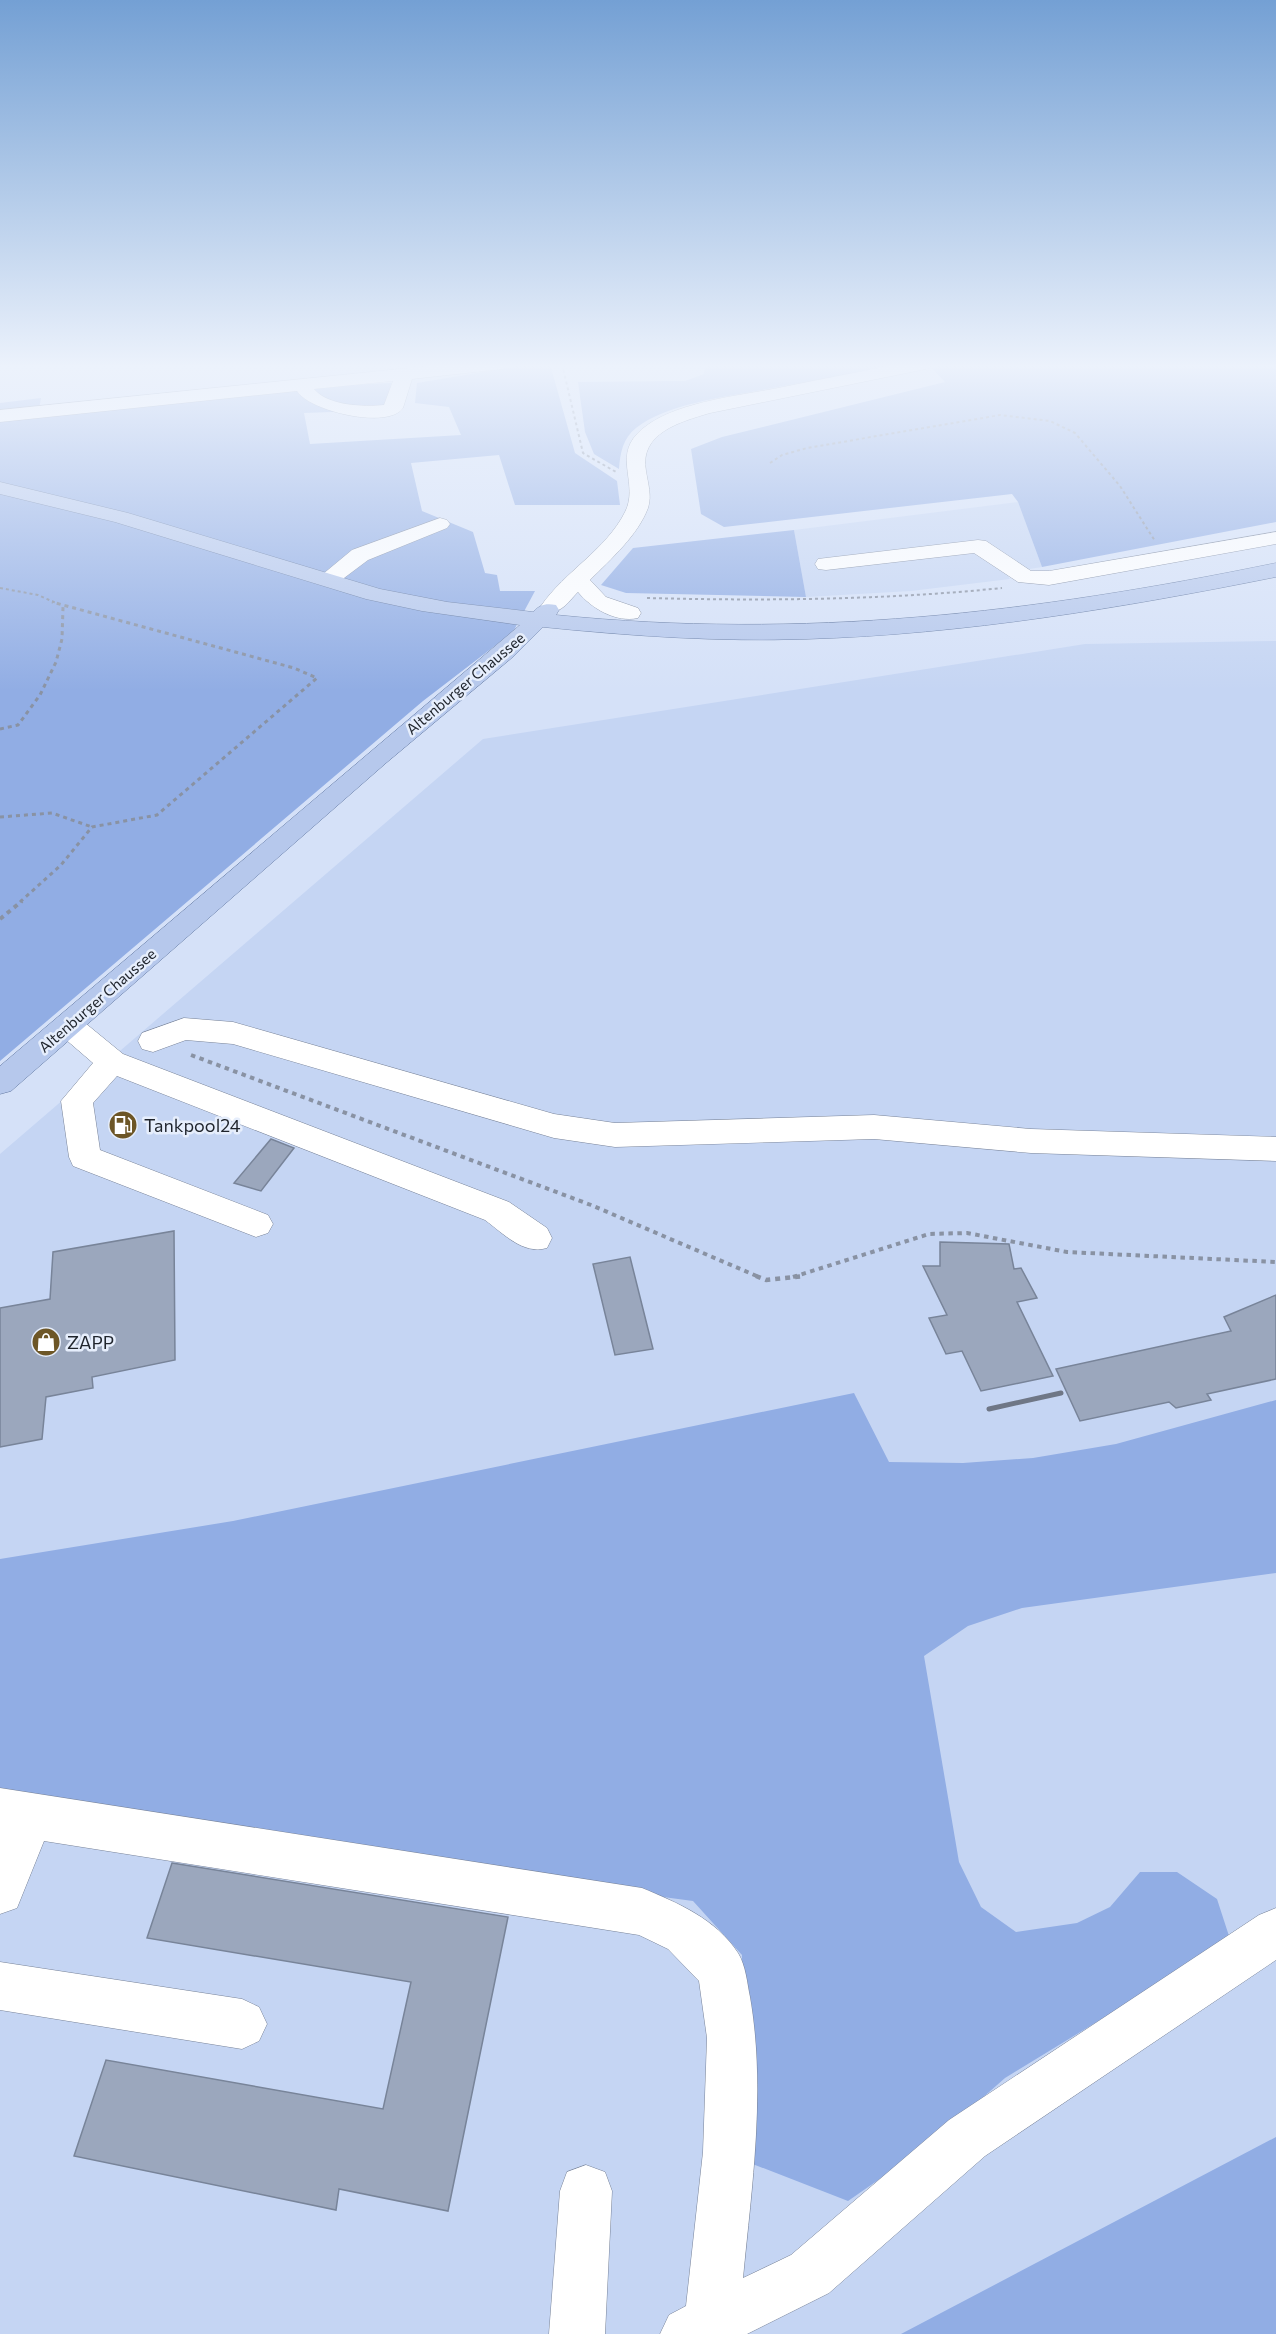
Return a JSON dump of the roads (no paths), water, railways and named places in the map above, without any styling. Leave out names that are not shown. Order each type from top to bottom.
[{"type":"main road","points":[[0,488],[104,512],[328,579],[353,589],[420,604],[545,614],[686,633],[877,631],[1064,610],[1276,570]]},
{"type":"main road","points":[[545,614],[630,613],[756,618],[906,613],[1062,595],[1276,554]]},
{"type":"main road","name":"Altenburger Chaussee","points":[[0,1083],[545,614]]},
{"type":"street","name":"Altenburger Chaussee","points":[[545,614],[619,534],[636,511],[641,491],[638,473]]},
{"type":"street","points":[[328,579],[360,555],[440,524]]},
{"type":"street","points":[[826,564],[978,546],[1026,577],[1049,578],[1276,538]]},
{"type":"street","points":[[578,579],[593,598],[630,613]]},
{"type":"street","points":[[68,1025],[112,1062],[497,1211],[535,1238]]},
{"type":"street","points":[[153,1041],[184,1029],[233,1033],[554,1126],[615,1135],[874,1127],[1031,1141],[1276,1149]]},
{"type":"street","points":[[112,1062],[77,1101],[85,1157],[256,1224]]},
{"type":"street","points":[[0,1892],[16,1813],[642,1912],[685,1932],[721,1970],[732,2038],[729,2152],[700,2328]]},
{"type":"street","points":[[700,2328],[810,2274],[967,2138],[1276,1932]]},
{"type":"street","points":[[0,1986],[242,2024]]},
{"type":"street","points":[[576,2334],[586,2191]]},
{"type":"railway","points":[[989,1409],[1061,1393]]},
{"type":"place","name":"Tankpool24","points":[[123,1125]]},
{"type":"place","name":"ZAPP","points":[[46,1342]]}]
